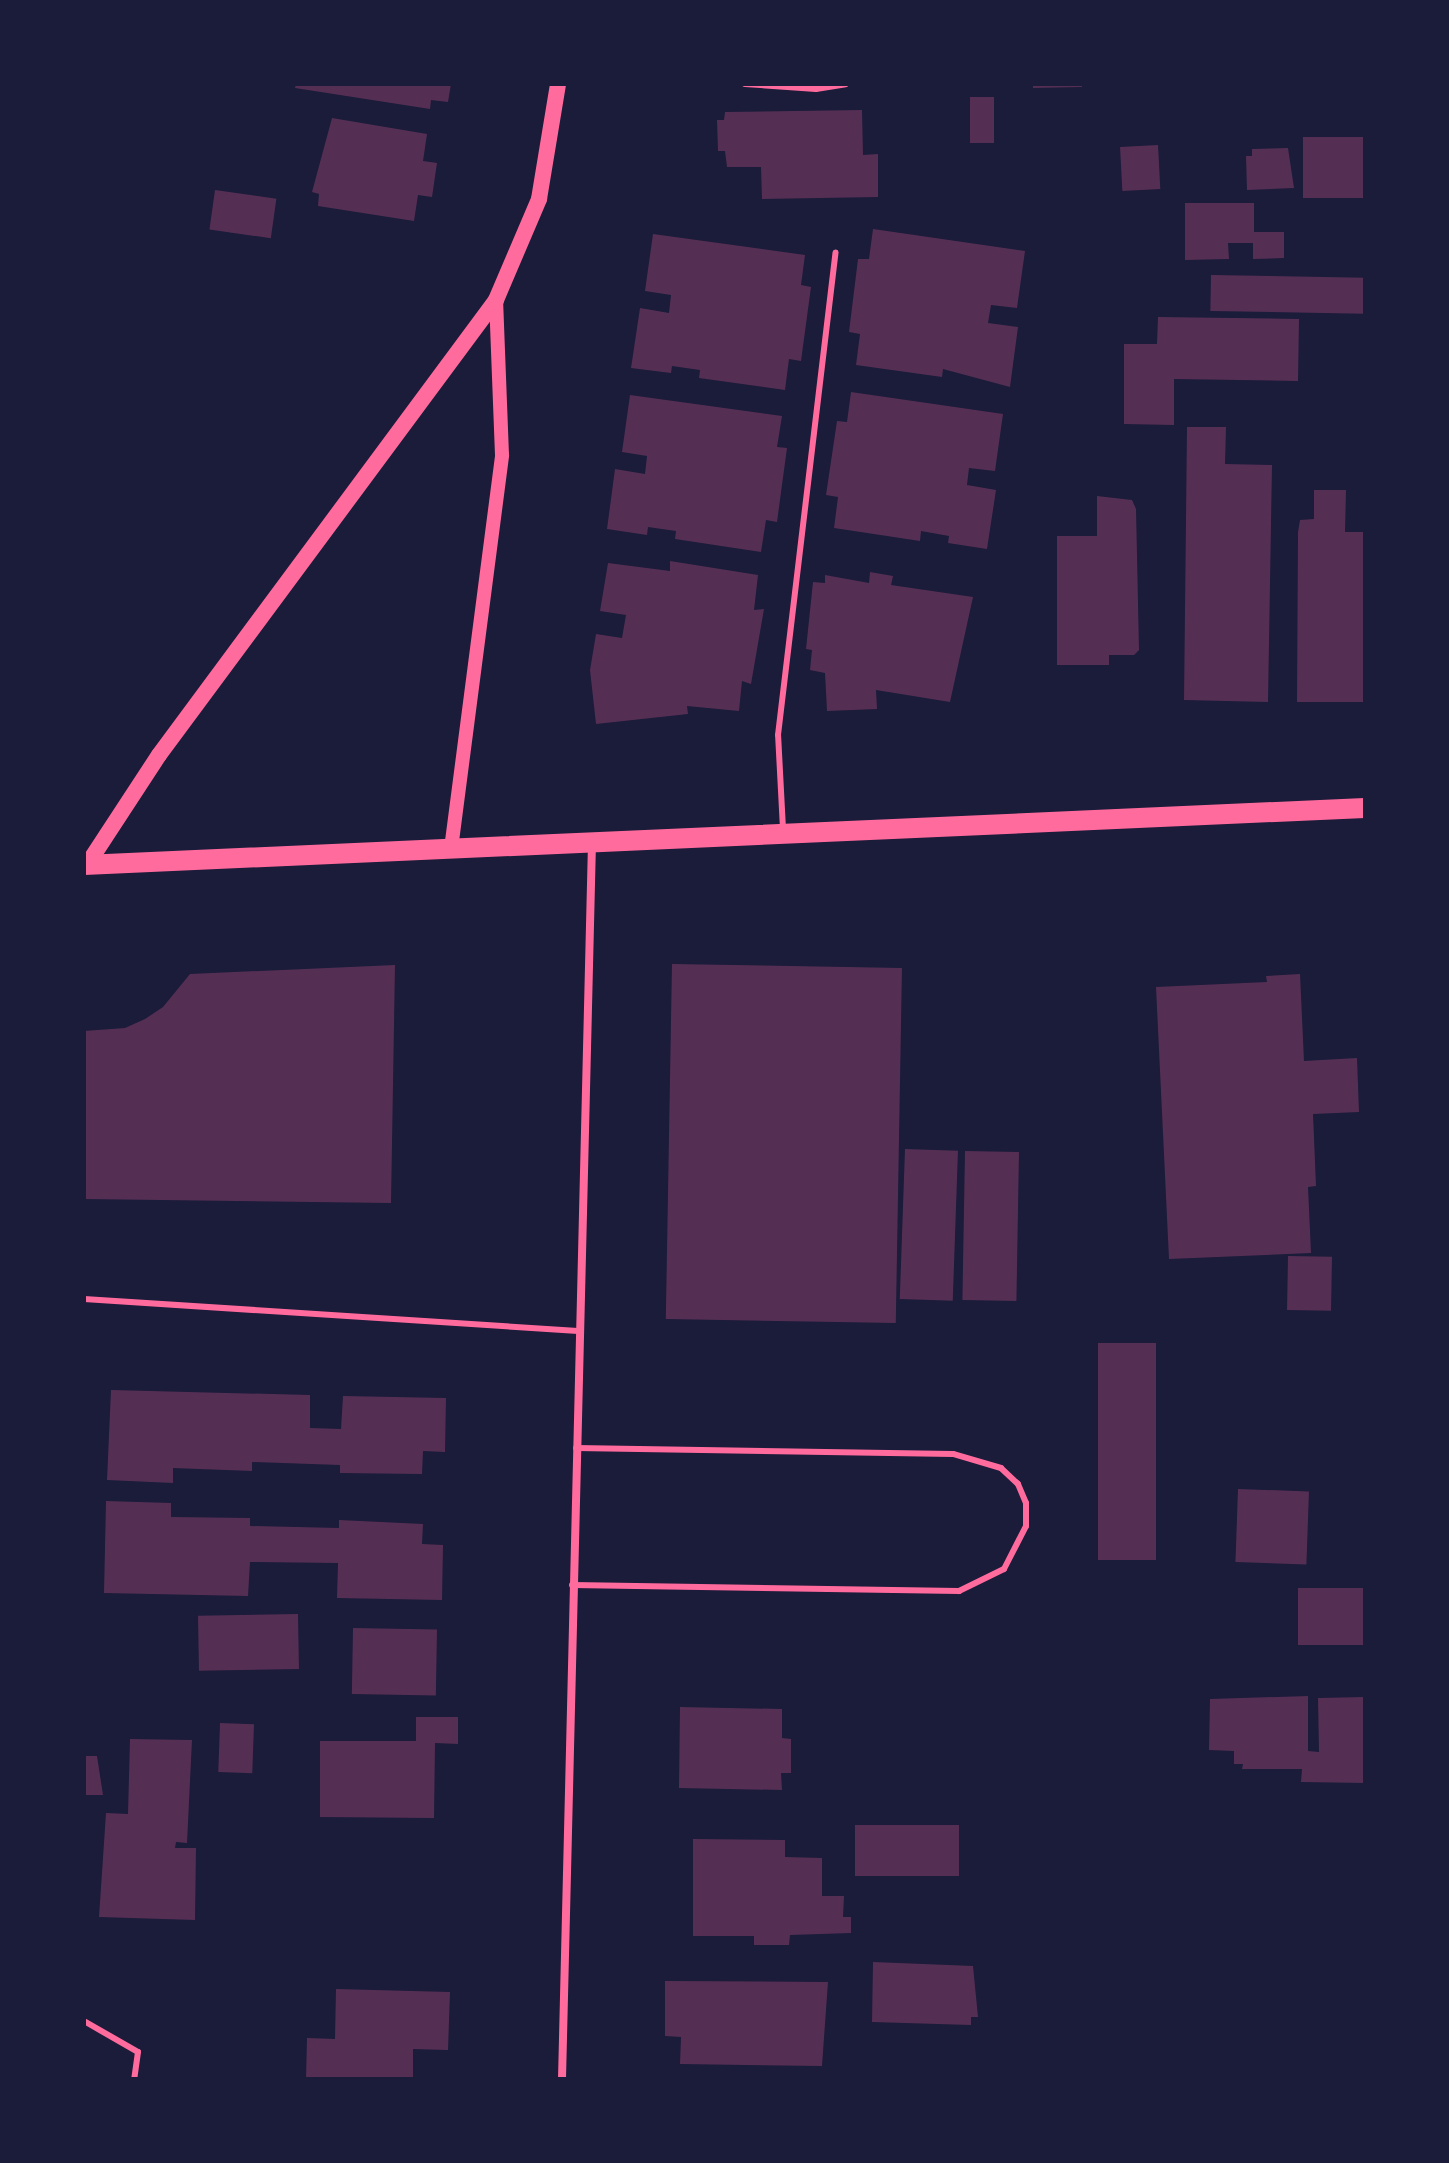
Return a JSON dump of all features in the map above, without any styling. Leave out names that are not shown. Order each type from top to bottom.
[{"type":"main road","points":[[85,866],[159,755],[496,300],[539,199],[558,84]]},
{"type":"main road","points":[[85,866],[1365,808]]},
{"type":"street","points":[[451,849],[502,455],[496,300]]},
{"type":"street","points":[[562,2079],[592,843]]},
{"type":"lane","points":[[745,84],[816,89],[846,84]]},
{"type":"lane","points":[[783,836],[778,735],[836,252]]},
{"type":"lane","points":[[84,1299],[578,1331]]},
{"type":"lane","points":[[572,1585],[959,1591],[1004,1569],[1026,1526],[1026,1503],[1018,1484],[1001,1468],[953,1454],[576,1448]]},
{"type":"lane","points":[[84,2021],[138,2052],[134,2079]]},
{"type":"building","points":[[296,84],[451,84],[448,102],[431,100],[430,109],[295,88]]},
{"type":"building","points":[[1033,84],[1082,84],[1082,87],[1033,88]]},
{"type":"building","points":[[970,97],[994,97],[994,143],[970,143]]},
{"type":"building","points":[[862,110],[863,155],[878,154],[878,197],[762,199],[761,167],[727,167],[725,151],[718,151],[717,120],[724,120],[725,112]]},
{"type":"building","points":[[332,118],[427,134],[423,161],[437,163],[432,197],[418,195],[414,221],[318,206],[319,194],[312,192]]},
{"type":"building","points":[[1303,137],[1365,137],[1365,198],[1303,198]]},
{"type":"building","points":[[1158,145],[1160,189],[1122,191],[1120,147]]},
{"type":"building","points":[[1288,148],[1294,188],[1247,190],[1246,156],[1252,156],[1252,149]]},
{"type":"building","points":[[215,190],[276,199],[271,238],[209,230]]},
{"type":"building","points":[[1185,203],[1254,203],[1254,232],[1284,232],[1284,258],[1253,259],[1253,243],[1228,243],[1229,259],[1185,260]]},
{"type":"building","points":[[873,229],[1025,251],[1017,308],[991,305],[988,323],[1018,327],[1010,387],[943,369],[942,377],[856,365],[860,334],[849,332],[858,259],[869,259]]},
{"type":"building","points":[[653,234],[805,255],[801,285],[811,287],[801,361],[789,359],[785,390],[699,378],[700,370],[672,366],[671,373],[631,368],[640,308],[669,313],[671,295],[645,291]]},
{"type":"building","points":[[1211,275],[1365,278],[1364,314],[1210,311]]},
{"type":"building","points":[[1158,317],[1299,319],[1298,381],[1174,379],[1174,425],[1124,424],[1124,344],[1157,344]]},
{"type":"building","points":[[851,392],[1003,414],[995,471],[969,468],[967,485],[996,490],[987,549],[948,543],[949,536],[921,531],[920,541],[834,528],[838,497],[826,495],[837,421],[847,422]]},
{"type":"building","points":[[630,395],[782,416],[777,447],[787,448],[777,522],[766,520],[761,552],[675,539],[676,531],[648,527],[647,535],[607,529],[615,469],[645,474],[647,456],[622,452]]},
{"type":"building","points":[[1187,427],[1226,427],[1225,464],[1272,465],[1268,702],[1184,700]]},
{"type":"building","points":[[1314,490],[1346,490],[1345,532],[1365,532],[1365,702],[1297,702],[1298,532],[1300,520],[1314,519]]},
{"type":"building","points":[[1097,496],[1132,500],[1136,509],[1139,650],[1134,655],[1109,655],[1109,665],[1057,665],[1057,536],[1097,536]]},
{"type":"building","points":[[670,561],[758,575],[754,610],[764,609],[751,684],[742,681],[739,711],[687,706],[688,714],[596,724],[590,670],[596,634],[622,638],[626,615],[600,611],[608,563],[670,571]]},
{"type":"building","points":[[870,572],[893,576],[891,585],[973,597],[950,702],[876,690],[877,709],[827,711],[825,673],[810,670],[812,650],[806,649],[813,582],[825,583],[825,575],[869,583]]},
{"type":"building","points":[[672,964],[902,968],[896,1323],[666,1319]]},
{"type":"building","points":[[395,965],[391,1203],[84,1199],[84,1031],[125,1028],[145,1019],[163,1007],[190,974]]},
{"type":"building","points":[[1300,974],[1304,1061],[1357,1058],[1359,1112],[1313,1114],[1316,1186],[1308,1187],[1311,1253],[1169,1259],[1156,987],[1267,982],[1266,976]]},
{"type":"building","points":[[905,1149],[958,1151],[953,1301],[900,1299]]},
{"type":"building","points":[[965,1151],[1019,1152],[1016,1301],[962,1300]]},
{"type":"building","points":[[1288,1256],[1332,1257],[1331,1311],[1287,1310]]},
{"type":"building","points":[[1098,1343],[1156,1343],[1156,1560],[1098,1560]]},
{"type":"building","points":[[111,1390],[310,1395],[310,1428],[341,1429],[343,1396],[446,1398],[445,1452],[423,1451],[422,1474],[340,1473],[340,1465],[252,1462],[252,1471],[173,1468],[173,1483],[107,1480]]},
{"type":"building","points":[[1238,1489],[1309,1491],[1306,1564],[1235,1562]]},
{"type":"building","points":[[106,1501],[171,1503],[171,1517],[250,1518],[250,1526],[339,1528],[339,1520],[423,1524],[422,1544],[443,1545],[442,1600],[337,1598],[338,1563],[250,1562],[248,1596],[104,1593]]},
{"type":"building","points":[[1298,1588],[1365,1588],[1365,1645],[1298,1645]]},
{"type":"building","points":[[298,1614],[299,1669],[199,1671],[198,1616]]},
{"type":"building","points":[[353,1628],[437,1629],[436,1695],[352,1694]]},
{"type":"building","points":[[1308,1696],[1308,1751],[1319,1752],[1318,1698],[1365,1697],[1365,1783],[1301,1782],[1302,1769],[1242,1769],[1243,1764],[1234,1764],[1234,1751],[1209,1750],[1210,1699]]},
{"type":"building","points":[[680,1707],[782,1709],[782,1738],[791,1739],[791,1773],[781,1773],[782,1790],[679,1788]]},
{"type":"building","points":[[416,1717],[458,1717],[458,1744],[435,1743],[434,1818],[320,1817],[320,1741],[416,1741]]},
{"type":"building","points":[[220,1723],[254,1724],[252,1773],[218,1772]]},
{"type":"building","points":[[130,1739],[192,1740],[187,1843],[176,1842],[175,1848],[196,1848],[195,1920],[99,1917],[106,1813],[128,1814]]},
{"type":"building","points":[[84,1756],[97,1756],[103,1795],[84,1795]]},
{"type":"building","points":[[855,1825],[959,1825],[959,1876],[855,1876]]},
{"type":"building","points":[[693,1839],[785,1840],[785,1857],[822,1858],[822,1896],[844,1896],[843,1917],[851,1917],[851,1933],[790,1935],[789,1945],[754,1945],[754,1936],[693,1936]]},
{"type":"building","points":[[873,1962],[973,1966],[978,2017],[971,2017],[971,2025],[872,2022]]},
{"type":"building","points":[[665,1981],[828,1982],[822,2066],[680,2064],[681,2037],[665,2036]]},
{"type":"building","points":[[336,1989],[450,1992],[448,2050],[413,2049],[413,2079],[306,2079],[307,2038],[335,2039]]}]
